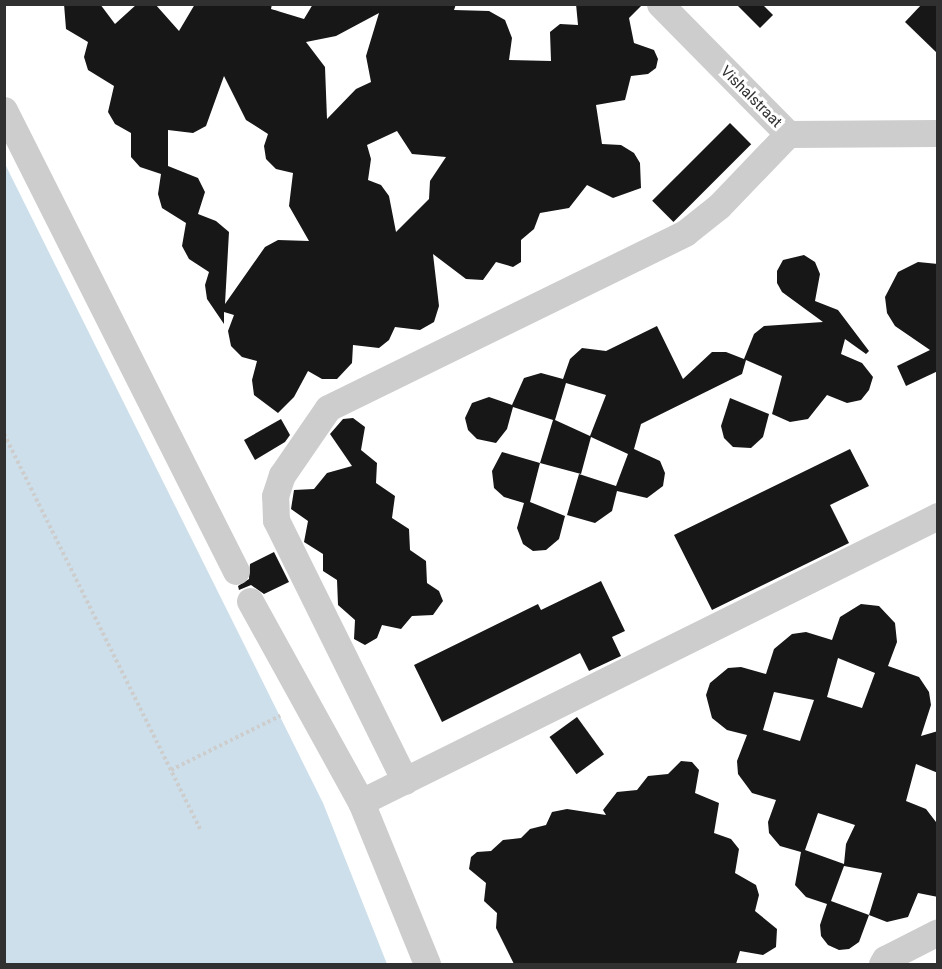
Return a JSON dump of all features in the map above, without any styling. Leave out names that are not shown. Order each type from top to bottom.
[{"type":"lane","name":"Vishalstraat","points":[[660,4],[789,134],[938,133]]},
{"type":"lane","points":[[4,110],[236,571]]},
{"type":"lane","points":[[405,781],[276,520],[275,496],[282,475],[328,408],[685,233],[719,206],[789,134]]},
{"type":"lane","points":[[361,802],[938,516]]},
{"type":"lane","points":[[250,601],[361,802],[427,964]]},
{"type":"lane","points":[[882,964],[885,959],[938,932]]},
{"type":"path","points":[[4,434],[201,830]]},
{"type":"path","points":[[171,770],[280,716]]},
{"type":"water","points":[[4,162],[323,803],[387,964],[5,964]]},
{"type":"building","points":[[64,4],[100,4],[115,24],[137,4],[155,4],[179,31],[195,4],[272,4],[271,9],[304,19],[313,4],[456,4],[454,10],[489,11],[505,20],[512,38],[509,60],[551,61],[550,32],[560,24],[578,25],[576,4],[643,4],[629,18],[634,43],[654,50],[658,59],[656,68],[648,74],[631,76],[625,100],[596,105],[602,144],[621,145],[634,153],[640,163],[641,188],[613,198],[587,185],[569,208],[540,213],[534,229],[521,240],[521,262],[513,267],[496,262],[483,280],[466,279],[433,254],[439,306],[434,322],[420,330],[395,327],[389,340],[379,348],[353,345],[352,363],[337,379],[322,379],[308,371],[294,397],[278,413],[254,395],[252,380],[257,361],[242,357],[231,346],[228,331],[234,315],[224,312],[224,324],[207,299],[205,285],[209,272],[189,259],[182,246],[186,223],[162,208],[158,194],[161,174],[140,167],[131,157],[131,133],[115,124],[108,112],[114,86],[88,70],[84,57],[88,42],[66,29]],"holes":[[[379,13],[366,56],[371,82],[356,89],[327,119],[325,67],[306,42],[336,36]],[[224,76],[246,120],[268,134],[264,146],[266,159],[276,169],[293,173],[289,206],[309,241],[278,240],[265,247],[225,304],[229,232],[216,221],[198,214],[205,192],[198,178],[168,166],[168,130],[193,133],[206,126]],[[397,131],[412,154],[446,157],[430,181],[429,199],[396,232],[389,196],[381,185],[368,180],[371,159],[367,145]]]},
{"type":"building","points":[[736,4],[762,4],[773,15],[760,28]]},
{"type":"building","points":[[922,4],[938,4],[938,54],[905,22]]},
{"type":"building","points":[[730,123],[751,144],[673,222],[652,201]]},
{"type":"building","points":[[804,255],[815,262],[820,274],[815,301],[838,310],[869,351],[866,354],[845,339],[841,354],[862,363],[873,377],[869,390],[861,400],[847,403],[827,395],[808,419],[790,422],[772,414],[782,376],[746,360],[742,374],[641,424],[634,449],[660,461],[665,473],[663,486],[647,498],[617,491],[612,511],[595,523],[567,515],[579,474],[616,486],[628,454],[591,437],[581,474],[540,463],[553,420],[513,407],[507,429],[496,443],[477,439],[468,430],[465,418],[472,403],[489,397],[512,405],[524,378],[541,373],[563,379],[570,359],[582,348],[606,351],[657,326],[683,379],[712,352],[726,352],[744,359],[754,334],[764,326],[823,322],[782,292],[777,283],[777,271],[783,260]],"holes":[[[566,383],[606,395],[590,436],[555,420]]]},
{"type":"building","points":[[918,262],[938,264],[938,371],[906,386],[897,366],[930,350],[895,326],[887,313],[885,297],[898,272]]},
{"type":"building","points":[[730,398],[769,414],[763,437],[751,448],[733,447],[724,438],[721,426]]},
{"type":"building","points":[[353,418],[365,427],[361,450],[377,463],[376,483],[395,496],[392,518],[409,529],[410,550],[426,561],[427,583],[439,591],[443,601],[433,615],[412,616],[401,629],[382,625],[377,638],[365,645],[354,639],[355,620],[338,605],[337,580],[323,571],[323,554],[304,542],[308,521],[291,509],[294,490],[314,489],[327,473],[352,466],[330,434],[343,419]]},
{"type":"building","points":[[281,419],[290,435],[285,442],[255,460],[244,440]]},
{"type":"building","points":[[850,449],[869,486],[830,505],[849,543],[712,610],[674,535]]},
{"type":"building","points":[[502,452],[540,463],[530,502],[565,516],[559,539],[546,550],[533,551],[523,544],[517,528],[524,503],[504,497],[494,488],[492,471]]},
{"type":"building","points":[[274,552],[289,582],[264,594],[251,585],[239,590],[238,586],[249,579],[250,564]]},
{"type":"building","points":[[601,581],[625,631],[612,637],[621,656],[589,671],[580,653],[442,722],[414,665],[538,604],[541,610]]},
{"type":"building","points":[[861,604],[879,606],[895,623],[897,642],[888,666],[919,677],[929,692],[931,705],[921,736],[938,731],[938,773],[916,764],[906,801],[926,809],[936,822],[938,897],[918,893],[908,917],[887,922],[869,915],[859,942],[849,949],[839,950],[828,945],[821,936],[820,925],[827,904],[806,897],[795,885],[801,852],[780,846],[769,833],[768,822],[776,800],[752,793],[738,774],[737,761],[747,735],[727,730],[712,718],[706,695],[710,683],[728,668],[741,667],[766,674],[774,649],[792,634],[806,632],[832,640],[840,617]],"holes":[[[838,658],[875,673],[862,708],[827,697]],[[774,692],[814,700],[800,741],[763,730]],[[818,813],[855,825],[846,844],[844,864],[805,850]],[[844,866],[882,873],[869,915],[831,901]]]},
{"type":"building","points":[[577,717],[604,754],[577,774],[549,737]]},
{"type":"building","points":[[681,761],[692,762],[699,770],[695,793],[719,803],[714,833],[731,839],[739,849],[735,873],[756,885],[759,895],[755,911],[777,929],[776,947],[763,955],[740,951],[736,964],[514,964],[496,928],[497,913],[484,901],[486,883],[469,869],[471,857],[477,852],[491,851],[503,840],[521,838],[530,829],[546,825],[552,812],[567,809],[606,815],[603,810],[617,792],[637,790],[648,776],[668,774]]}]
